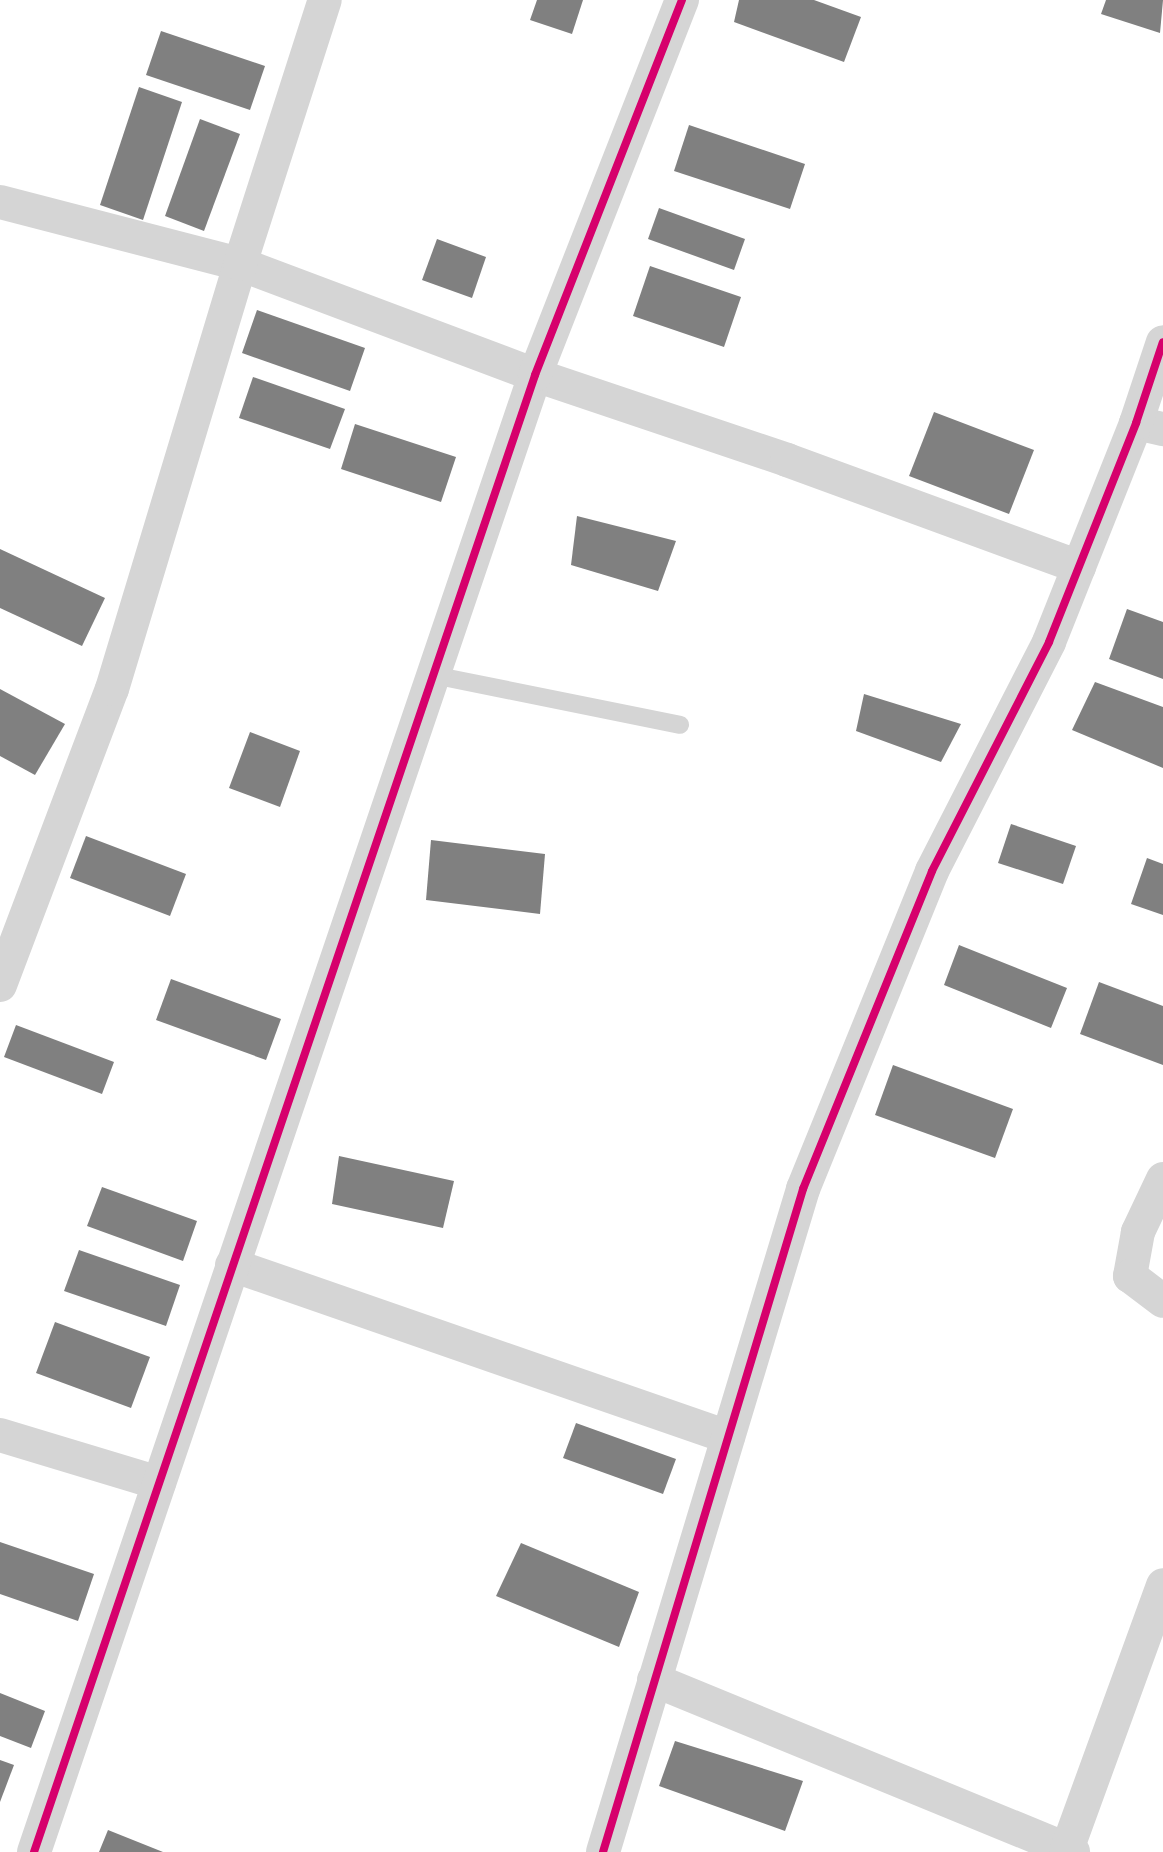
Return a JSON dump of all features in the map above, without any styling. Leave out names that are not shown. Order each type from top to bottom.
[{"type":"street","points":[[0,985],[112,689],[240,264],[325,0]]},
{"type":"street","points":[[34,1852],[535,375],[682,0]]},
{"type":"street","points":[[0,202],[240,264],[535,375],[787,460],[1079,567]]},
{"type":"street","points":[[603,1852],[815,1160],[932,871],[1049,642],[1079,567],[1149,426],[1163,342]]},
{"type":"street","points":[[1163,1179],[1138,1232],[1130,1276],[1163,1301]]},
{"type":"street","points":[[232,1265],[728,1437]]},
{"type":"street","points":[[0,1435],[159,1483]]},
{"type":"street","points":[[654,1680],[1068,1851],[1163,1585]]},
{"type":"lane","points":[[433,675],[680,725]]},
{"type":"building","points":[[537,0],[583,0],[572,34],[530,20]]},
{"type":"building","points":[[739,0],[814,0],[861,17],[844,62],[734,22]]},
{"type":"building","points":[[1106,0],[1163,0],[1160,33],[1101,14]]},
{"type":"building","points":[[161,31],[265,66],[250,110],[146,75]]},
{"type":"building","points":[[139,87],[182,102],[143,220],[100,205]]},
{"type":"building","points":[[200,119],[240,134],[204,231],[165,216]]},
{"type":"building","points":[[689,125],[805,164],[790,209],[674,171]]},
{"type":"building","points":[[659,208],[745,239],[734,270],[648,239]]},
{"type":"building","points":[[437,239],[486,257],[472,298],[422,280]]},
{"type":"building","points":[[650,266],[741,297],[724,347],[633,316]]},
{"type":"building","points":[[257,310],[365,348],[350,391],[242,353]]},
{"type":"building","points":[[253,377],[345,409],[330,449],[239,418]]},
{"type":"building","points":[[934,412],[1034,450],[1009,514],[909,476]]},
{"type":"building","points":[[355,424],[456,457],[441,502],[341,469]]},
{"type":"building","points":[[577,516],[676,541],[658,591],[571,565]]},
{"type":"building","points":[[0,549],[105,598],[82,646],[0,608]]},
{"type":"building","points":[[1127,609],[1163,622],[1163,679],[1109,659]]},
{"type":"building","points":[[1095,682],[1163,707],[1163,768],[1072,730]]},
{"type":"building","points":[[0,689],[65,724],[35,775],[0,756]]},
{"type":"building","points":[[864,694],[961,724],[941,762],[856,731]]},
{"type":"building","points":[[250,732],[300,751],[280,807],[229,788]]},
{"type":"building","points":[[1011,824],[1076,846],[1063,884],[998,863]]},
{"type":"building","points":[[86,836],[186,874],[170,916],[70,878]]},
{"type":"building","points":[[431,840],[545,854],[540,914],[426,900]]},
{"type":"building","points":[[1147,858],[1163,864],[1163,915],[1131,904]]},
{"type":"building","points":[[959,945],[1067,988],[1051,1028],[944,985]]},
{"type":"building","points":[[171,979],[281,1019],[266,1060],[156,1020]]},
{"type":"building","points":[[1099,982],[1163,1006],[1163,1065],[1080,1034]]},
{"type":"building","points":[[16,1025],[114,1062],[102,1094],[4,1057]]},
{"type":"building","points":[[893,1065],[1013,1109],[995,1158],[875,1115]]},
{"type":"building","points":[[339,1156],[454,1181],[443,1228],[332,1204]]},
{"type":"building","points":[[102,1187],[197,1221],[183,1261],[87,1226]]},
{"type":"building","points":[[79,1250],[180,1285],[166,1326],[64,1291]]},
{"type":"building","points":[[55,1322],[150,1357],[131,1408],[36,1373]]},
{"type":"building","points":[[576,1423],[676,1459],[663,1494],[563,1458]]},
{"type":"building","points":[[0,1542],[94,1574],[78,1621],[0,1594]]},
{"type":"building","points":[[521,1543],[639,1592],[619,1647],[496,1596]]},
{"type":"building","points":[[0,1693],[45,1711],[31,1748],[0,1736]]},
{"type":"building","points":[[675,1741],[803,1781],[785,1831],[659,1786]]},
{"type":"building","points":[[0,1760],[14,1765],[0,1802]]},
{"type":"building","points":[[108,1830],[163,1852],[99,1852]]},
{"type":"cycle path","points":[[34,1852],[535,375],[682,0]]},
{"type":"cycle path","points":[[603,1852],[803,1189],[932,871],[1049,642],[1136,423],[1163,342]]}]
